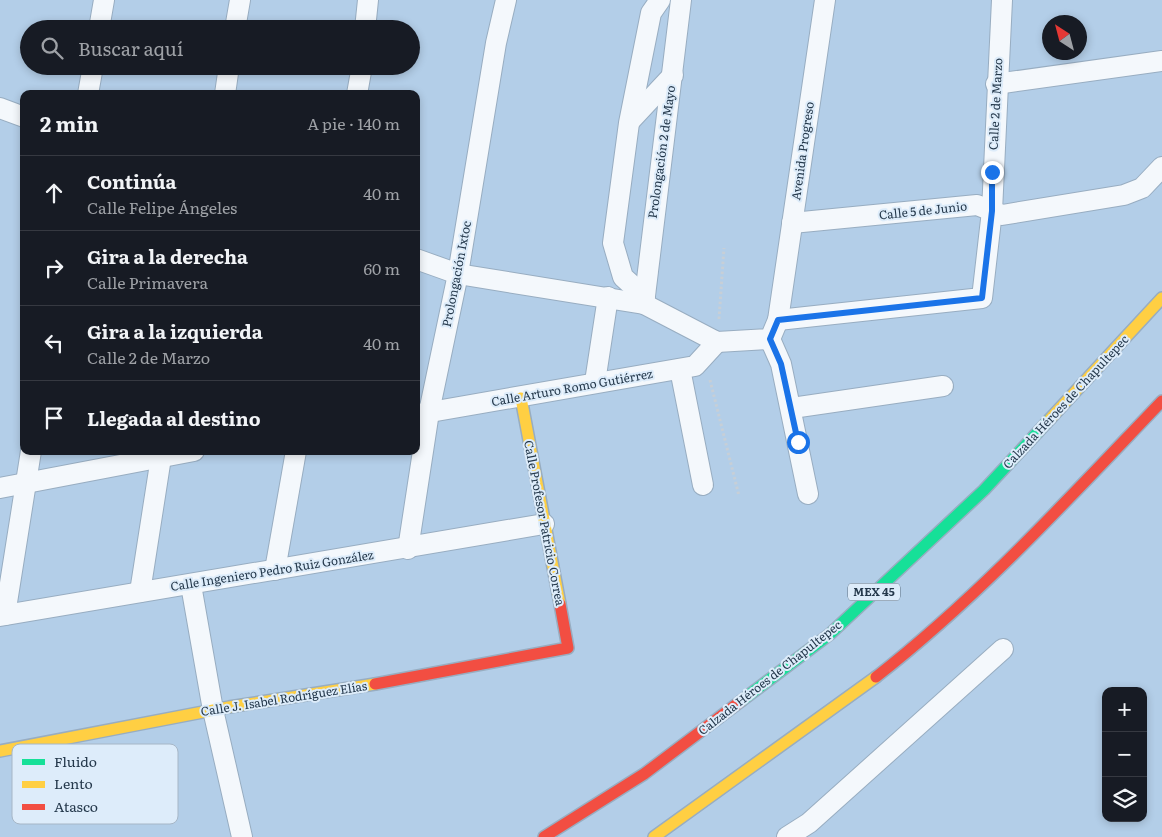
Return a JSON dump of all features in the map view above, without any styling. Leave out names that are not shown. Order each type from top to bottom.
[{"type":"main road","name":"Calzada Héroes de Chapultepec","points":[[544,837],[644,774],[830,634],[984,490],[1162,298]]},
{"type":"main road","name":"Calle Profesor Patricio Correa","points":[[521,398],[568,648]]},
{"type":"main road","points":[[654,837],[841,704],[929,635],[1025,544],[1162,401]]},
{"type":"main road","name":"Calle J. Isabel Rodríguez Elías","points":[[36,744],[213,710],[382,683],[568,648]]},
{"type":"street","points":[[101,20],[104,0]]},
{"type":"street","points":[[237,20],[240,0]]},
{"type":"street","points":[[366,20],[368,0]]},
{"type":"street","name":"Prolongación Ixtoc","points":[[420,440],[423,413],[458,274],[496,43],[506,0]]},
{"type":"street","points":[[660,0],[651,13],[629,123],[613,243],[623,277],[645,301],[711,350],[770,339],[781,364],[792,408],[808,494]]},
{"type":"street","name":"Prolongación 2 de Mayo","points":[[645,301],[653,215],[673,75],[681,0]]},
{"type":"street","name":"Avenida Progreso","points":[[770,339],[779,311],[825,0]]},
{"type":"street","name":"Calle 2 de Marzo","points":[[779,311],[982,298],[992,211],[996,84],[1002,0]]},
{"type":"street","points":[[996,84],[1162,61]]},
{"type":"street","points":[[89,90],[91,75]]},
{"type":"street","points":[[225,90],[227,75]]},
{"type":"street","points":[[358,90],[360,75]]},
{"type":"street","points":[[629,123],[673,75]]},
{"type":"street","points":[[0,108],[20,116]]},
{"type":"street","name":"Calle 5 de Junio","points":[[792,224],[977,206],[1002,215],[1124,194],[1142,188],[1162,167]]},
{"type":"street","points":[[420,260],[458,274],[645,301]]},
{"type":"street","points":[[595,382],[608,297]]},
{"type":"street","name":"Calle Arturo Romo Gutiérrez","points":[[423,413],[521,398],[595,382],[695,366],[711,350]]},
{"type":"street","points":[[680,369],[703,485]]},
{"type":"street","points":[[792,408],[943,386]]},
{"type":"street","points":[[2,616],[30,455]]},
{"type":"street","points":[[0,488],[25,485],[158,455]]},
{"type":"street","points":[[140,592],[162,455]]},
{"type":"street","points":[[275,570],[295,455]]},
{"type":"street","name":"Prolongación Ixtoc","points":[[408,549],[418,455]]},
{"type":"street","name":"Calle Ingeniero Pedro Ruiz González","points":[[2,616],[408,549],[544,524]]},
{"type":"street","points":[[191,584],[213,710],[242,837]]},
{"type":"street","points":[[787,837],[810,830],[1002,649]]},
{"type":"path","points":[[724,248],[711,350],[738,496]]},
{"type":"traffic: fast","points":[[741,701],[830,634],[984,490],[1050,419]]},
{"type":"traffic: slow","points":[[1050,419],[1162,298]]},
{"type":"traffic: slow","points":[[521,398],[560,604]]},
{"type":"traffic: slow","points":[[654,837],[876,677]]},
{"type":"traffic: slow","points":[[36,744],[229,707],[375,684]]},
{"type":"traffic: slow","points":[[0,751],[12,749]]},
{"type":"traffic: jam","points":[[876,677],[915,646],[988,579],[1059,509],[1162,401]]},
{"type":"traffic: jam","points":[[375,684],[568,648],[560,604]]},
{"type":"traffic: jam","points":[[544,837],[644,774],[741,701]]},
{"type":"route","points":[[798,442],[781,364],[770,339],[778,320],[982,298],[992,211],[992,172]]}]
